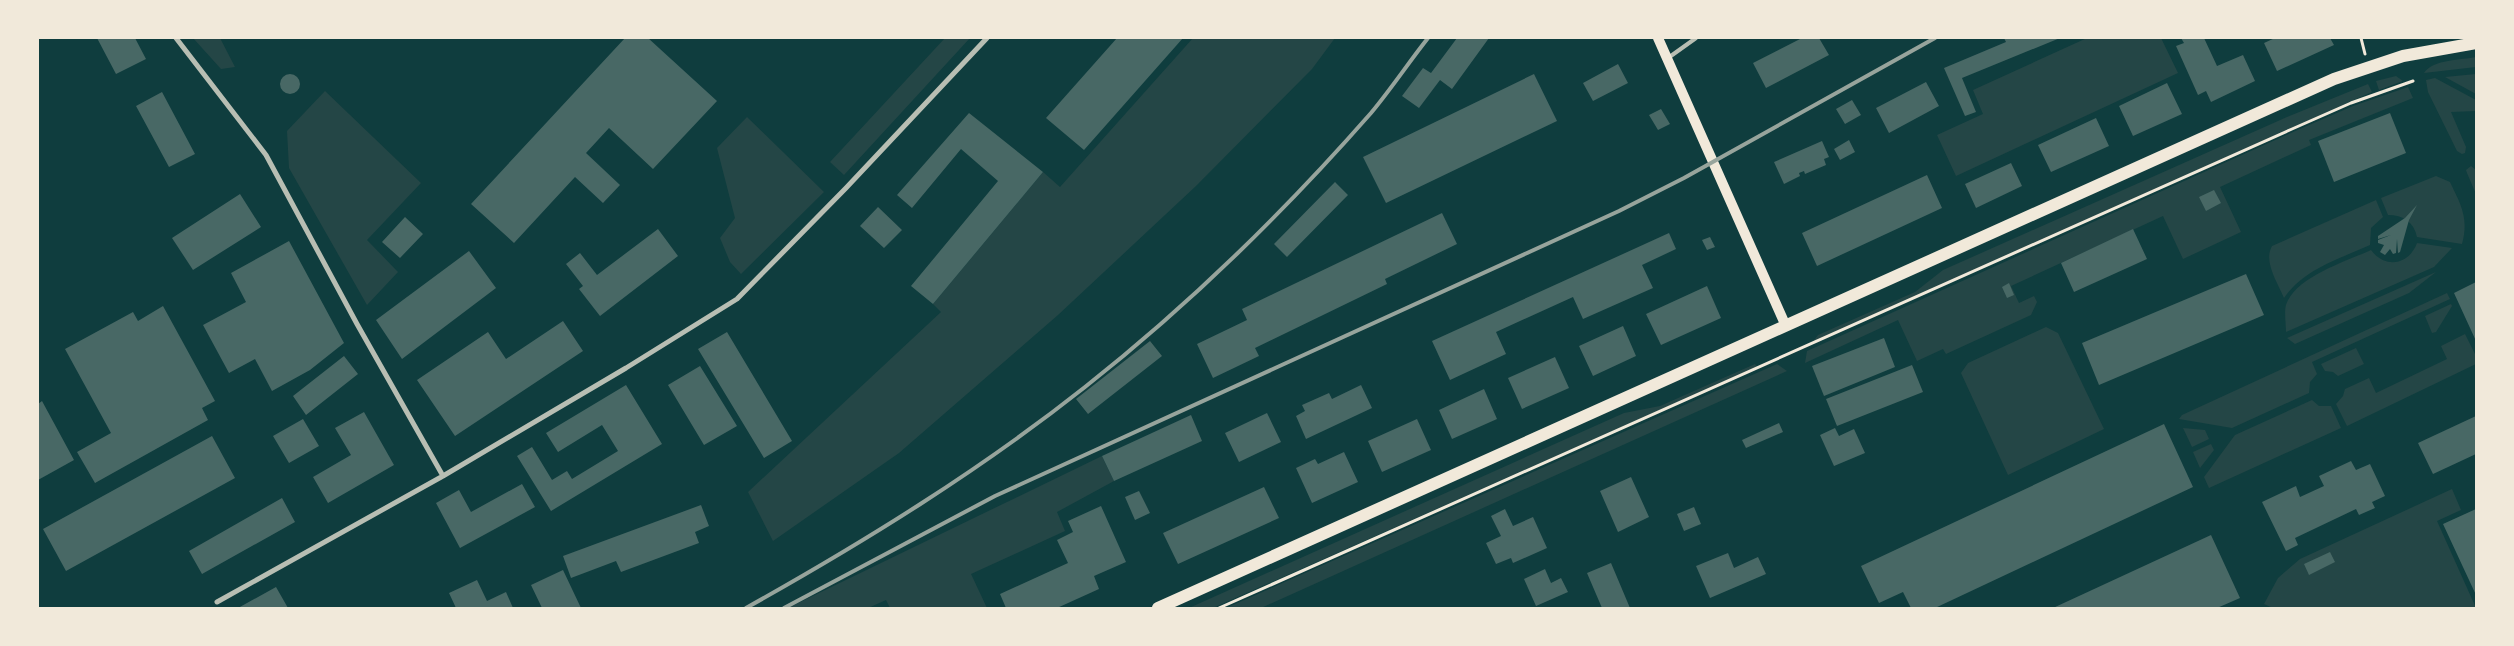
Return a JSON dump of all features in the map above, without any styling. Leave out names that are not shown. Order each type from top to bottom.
[{"type":"main road","points":[[1658,38],[1785,324]]},
{"type":"main road","points":[[1158,608],[1785,324],[2334,79],[2403,56],[2476,43]]},
{"type":"street","points":[[176,38],[215,86],[266,155],[357,324],[443,476]]},
{"type":"street","points":[[217,602],[443,476],[626,368],[737,299],[846,188],[987,38]]},
{"type":"lane","points":[[1668,58],[1696,38]]},
{"type":"path","points":[[1219,608],[2292,129],[2352,103],[2413,81]]},
{"type":"shaded area","points":[[193,38],[220,38],[235,67],[221,69]]},
{"type":"shaded area","points":[[945,38],[970,38],[844,175],[830,162]]},
{"type":"shaded area","points":[[1193,38],[1335,38],[1312,69],[1196,186],[1058,315],[899,453],[773,541],[748,492],[941,312],[933,304],[1043,172],[1060,187]]},
{"type":"shaded area","points":[[2087,38],[2161,38],[2178,73],[1956,176],[1937,135],[1983,114],[1973,90]]},
{"type":"shaded area","points":[[2476,57],[2476,67],[2424,73],[2434,65]]},
{"type":"shaded area","points":[[2476,74],[2476,94],[2445,77]]},
{"type":"shaded area","points":[[2396,76],[2403,81],[2379,90],[2376,81]]},
{"type":"shaded area","points":[[2435,78],[2476,100],[2476,111],[2451,112],[2466,147],[2465,153],[2462,154],[2457,151],[2428,92],[2426,80]]},
{"type":"shaded area","points":[[2368,84],[2372,92],[1812,343],[1818,335],[1915,292],[1943,270],[2287,117]]},
{"type":"shaded area","points":[[2408,87],[2413,98],[2309,140],[2311,145],[2220,187],[2241,232],[2183,259],[2163,216],[2011,286],[2019,303],[2034,296],[2037,302],[2031,315],[1946,354],[1943,349],[1917,361],[1898,320],[1805,363],[1807,351],[2293,132],[2353,106]]},
{"type":"shaded area","points":[[325,91],[421,183],[367,240],[398,272],[367,305],[289,168],[287,131]]},
{"type":"shaded area","points":[[747,117],[824,192],[741,274],[730,262],[720,238],[735,218],[717,148]]},
{"type":"shaded area","points":[[2471,166],[2476,170],[2476,194],[2466,170]]},
{"type":"shaded area","points":[[2436,176],[2450,182],[2463,212],[2465,227],[2462,244],[2417,237],[2416,232],[2407,220],[2398,216],[2388,215],[2381,198]]},
{"type":"shaded area","points":[[2376,200],[2383,217],[2371,228],[2370,245],[2334,260],[2312,272],[2292,288],[2284,298],[2270,266],[2269,259],[2272,246]]},
{"type":"shaded area","points":[[2417,243],[2452,248],[2434,267],[2286,332],[2286,305],[2291,295],[2311,278],[2371,250],[2383,260],[2396,262],[2403,260]]},
{"type":"shaded area","points":[[2436,272],[2409,293],[2295,344],[2287,338]]},
{"type":"shaded area","points":[[2447,293],[2450,299],[2312,362],[2317,374],[2310,382],[2309,393],[2232,428],[2179,419],[2182,415]]},
{"type":"shaded area","points":[[2451,304],[2452,306],[2436,332],[2432,333],[2425,316]]},
{"type":"shaded area","points":[[2046,327],[2058,333],[2104,429],[2008,475],[1961,373],[1968,363]]},
{"type":"shaded area","points":[[2465,334],[2476,356],[2476,364],[2347,426],[2336,404],[2343,396],[2345,389],[2369,378],[2376,393],[2447,359],[2441,346]]},
{"type":"shaded area","points":[[2356,348],[2364,364],[2338,376],[2333,372],[2325,371],[2321,364]]},
{"type":"shaded area","points":[[1755,364],[1757,367],[1213,608],[1189,608],[1624,413],[1660,406]]},
{"type":"shaded area","points":[[1777,364],[1787,371],[1261,608],[1226,608]]},
{"type":"shaded area","points":[[2312,400],[2319,406],[2331,406],[2341,428],[2209,488],[2204,477],[2235,435]]},
{"type":"shaded area","points":[[2183,428],[2205,430],[2209,439],[2192,447]]},
{"type":"shaded area","points":[[2211,444],[2214,450],[2200,468],[2193,452]]},
{"type":"shaded area","points":[[1102,456],[1114,481],[1057,512],[1065,531],[971,574],[987,608],[890,608],[886,600],[868,608],[788,608]]},
{"type":"shaded area","points":[[2452,489],[2461,510],[2437,521],[2476,608],[2273,608],[2264,604],[2278,578],[2300,559]]},
{"type":"building","points":[[97,38],[135,38],[146,59],[116,74]]},
{"type":"building","points":[[625,38],[648,38],[717,101],[653,169],[609,128],[586,153],[620,185],[603,203],[575,177],[514,243],[471,204]]},
{"type":"building","points":[[1117,38],[1183,38],[1084,150],[1046,118]]},
{"type":"building","points":[[1457,38],[1489,38],[1452,89],[1440,80],[1419,108],[1402,96],[1423,68],[1431,73]]},
{"type":"building","points":[[1802,38],[1819,38],[1829,55],[1766,88],[1753,63]]},
{"type":"building","points":[[2004,38],[2060,38],[1962,78],[1976,112],[1965,116],[1944,68],[2006,42]]},
{"type":"building","points":[[2181,38],[2204,38],[2217,66],[2243,55],[2255,81],[2211,102],[2206,91],[2198,95],[2176,46],[2184,43]]},
{"type":"building","points":[[2275,38],[2330,38],[2334,45],[2277,71],[2264,43]]},
{"type":"building","points":[[1618,64],[1628,83],[1593,101],[1583,83]]},
{"type":"building","points":[[290,74],[297,77],[300,84],[297,91],[290,94],[283,91],[280,84],[283,77]]},
{"type":"building","points":[[1534,74],[1557,121],[1386,203],[1363,157]]},
{"type":"building","points":[[1926,82],[1939,106],[1889,133],[1876,108]]},
{"type":"building","points":[[2167,83],[2182,114],[2133,136],[2119,106]]},
{"type":"building","points":[[162,92],[195,154],[169,167],[136,106]]},
{"type":"building","points":[[1852,100],[1861,115],[1845,124],[1836,109]]},
{"type":"building","points":[[1661,109],[1670,124],[1658,130],[1649,115]]},
{"type":"building","points":[[969,113],[1043,172],[933,304],[911,286],[998,181],[961,149],[912,208],[897,195]]},
{"type":"building","points":[[2390,113],[2406,153],[2334,182],[2318,141]]},
{"type":"building","points":[[2096,118],[2109,146],[2051,172],[2038,145]]},
{"type":"building","points":[[1849,140],[1855,152],[1840,160],[1834,149]]},
{"type":"building","points":[[1822,141],[1829,157],[1824,159],[1826,165],[1805,174],[1804,171],[1799,173],[1800,176],[1784,184],[1774,162]]},
{"type":"building","points":[[2011,163],[2022,186],[1976,208],[1965,184]]},
{"type":"building","points":[[1927,175],[1942,208],[1817,266],[1802,233]]},
{"type":"building","points":[[1335,182],[1348,195],[1287,257],[1274,244]]},
{"type":"building","points":[[2214,190],[2221,203],[2206,211],[2199,197]]},
{"type":"building","points":[[240,194],[261,227],[193,270],[172,238]]},
{"type":"building","points":[[2417,205],[2409,220],[2400,252],[2398,253],[2397,239],[2396,253],[2393,254],[2390,249],[2385,255],[2380,252],[2384,245],[2378,243],[2378,240],[2391,235],[2378,239],[2378,236],[2405,218]]},
{"type":"building","points":[[878,207],[902,230],[884,248],[860,226]]},
{"type":"building","points":[[1442,213],[1457,244],[1385,279],[1387,284],[1255,348],[1259,356],[1213,378],[1197,344],[1247,320],[1242,309]]},
{"type":"building","points":[[405,217],[423,234],[400,258],[382,242]]},
{"type":"building","points":[[658,229],[678,256],[600,316],[579,289],[583,286],[566,264],[580,253],[597,275]]},
{"type":"building","points":[[2133,229],[2147,259],[2074,292],[2061,263]]},
{"type":"building","points":[[1669,233],[1676,249],[1642,265],[1653,288],[1583,319],[1573,297],[1496,332],[1506,354],[1450,380],[1432,341]]},
{"type":"building","points":[[1710,237],[1715,247],[1707,250],[1702,240]]},
{"type":"building","points":[[289,241],[344,343],[310,370],[272,391],[255,359],[229,373],[203,325],[246,302],[231,273]]},
{"type":"building","points":[[469,251],[496,288],[402,359],[376,320]]},
{"type":"building","points":[[2246,274],[2264,315],[2099,385],[2082,343]]},
{"type":"building","points":[[2476,282],[2476,341],[2454,293]]},
{"type":"building","points":[[2009,283],[2014,295],[2007,298],[2002,287]]},
{"type":"building","points":[[1707,286],[1721,318],[1661,345],[1646,314]]},
{"type":"building","points":[[163,306],[215,401],[202,408],[208,420],[95,483],[77,452],[111,433],[65,349],[133,312],[138,321]]},
{"type":"building","points":[[563,321],[583,351],[455,436],[417,380],[488,332],[506,359]]},
{"type":"building","points":[[1623,326],[1636,356],[1593,376],[1579,346]]},
{"type":"building","points":[[727,332],[792,441],[764,458],[698,349]]},
{"type":"building","points":[[1884,338],[1895,367],[1824,396],[1812,366]]},
{"type":"building","points":[[1150,341],[1162,356],[1088,414],[1076,399]]},
{"type":"building","points":[[344,356],[358,374],[306,415],[293,396]]},
{"type":"building","points":[[1555,357],[1569,388],[1522,409],[1508,378]]},
{"type":"building","points":[[1912,365],[1923,392],[1837,426],[1826,399]]},
{"type":"building","points":[[700,366],[737,426],[704,445],[668,385]]},
{"type":"building","points":[[626,385],[662,444],[551,511],[517,456],[532,447],[552,480],[567,471],[572,479],[618,451],[602,425],[558,452],[546,433]]},
{"type":"building","points":[[1361,385],[1372,408],[1306,439],[1296,416],[1305,411],[1302,405],[1329,393],[1332,399]]},
{"type":"building","points":[[1484,389],[1497,419],[1452,439],[1439,410]]},
{"type":"building","points":[[42,401],[74,460],[38,480],[38,404]]},
{"type":"building","points":[[364,412],[394,465],[328,503],[313,477],[351,455],[335,428]]},
{"type":"building","points":[[1267,413],[1281,442],[1239,462],[1225,433]]},
{"type":"building","points":[[1191,415],[1202,441],[1114,481],[1102,456]]},
{"type":"building","points":[[2476,416],[2476,454],[2433,474],[2418,443]]},
{"type":"building","points":[[303,419],[319,446],[289,463],[273,436]]},
{"type":"building","points":[[1417,419],[1431,450],[1382,472],[1368,441]]},
{"type":"building","points":[[1779,423],[1783,432],[1746,448],[1742,440]]},
{"type":"building","points":[[2164,424],[2193,487],[1935,608],[1911,608],[1903,592],[1879,603],[1861,566]]},
{"type":"building","points":[[1835,428],[1839,436],[1854,429],[1865,453],[1834,466],[1820,435]]},
{"type":"building","points":[[212,436],[235,478],[66,571],[43,529]]},
{"type":"building","points":[[1344,452],[1358,482],[1312,503],[1296,468],[1315,459],[1318,464]]},
{"type":"building","points":[[2351,461],[2356,470],[2370,464],[2385,496],[2372,502],[2375,508],[2359,515],[2356,509],[2295,538],[2298,545],[2286,551],[2262,502],[2296,486],[2300,497],[2324,486],[2319,476]]},
{"type":"building","points":[[1631,477],[1649,517],[1618,532],[1600,491]]},
{"type":"building","points":[[522,484],[535,507],[460,548],[436,503],[459,490],[471,512]]},
{"type":"building","points":[[1264,487],[1279,518],[1178,564],[1163,533]]},
{"type":"building","points":[[1139,491],[1150,513],[1135,520],[1125,497]]},
{"type":"building","points":[[282,498],[295,522],[202,574],[189,551]]},
{"type":"building","points":[[701,505],[709,526],[695,532],[699,543],[621,572],[616,561],[571,578],[563,556]]},
{"type":"building","points":[[1101,506],[1126,562],[1094,576],[1099,589],[1057,608],[1006,608],[1000,594],[1068,563],[1057,540],[1073,532],[1068,521]]},
{"type":"building","points":[[1694,507],[1701,524],[1684,531],[1677,514]]},
{"type":"building","points":[[1505,509],[1513,526],[1533,517],[1547,548],[1513,563],[1511,558],[1496,564],[1486,543],[1501,536],[1491,516]]},
{"type":"building","points":[[2476,509],[2476,595],[2443,524]]},
{"type":"building","points":[[2211,535],[2240,598],[2217,608],[2053,608]]},
{"type":"building","points":[[2330,552],[2335,562],[2309,575],[2304,564]]},
{"type":"building","points":[[1728,553],[1734,568],[1758,557],[1766,574],[1710,598],[1696,566]]},
{"type":"building","points":[[1611,563],[1630,608],[1602,608],[1587,573]]},
{"type":"building","points":[[1545,569],[1551,583],[1561,578],[1568,592],[1536,606],[1524,579]]},
{"type":"building","points":[[563,570],[581,608],[542,608],[531,585]]},
{"type":"building","points":[[477,580],[487,601],[506,592],[513,608],[456,608],[449,593]]},
{"type":"building","points":[[276,587],[288,608],[238,608]]},
{"type":"railway","points":[[746,608],[920,504],[1004,448],[1124,356],[1270,222],[1371,113],[1428,38]]},
{"type":"railway","points":[[784,608],[995,496],[1619,211],[1684,178],[1935,38]]}]
